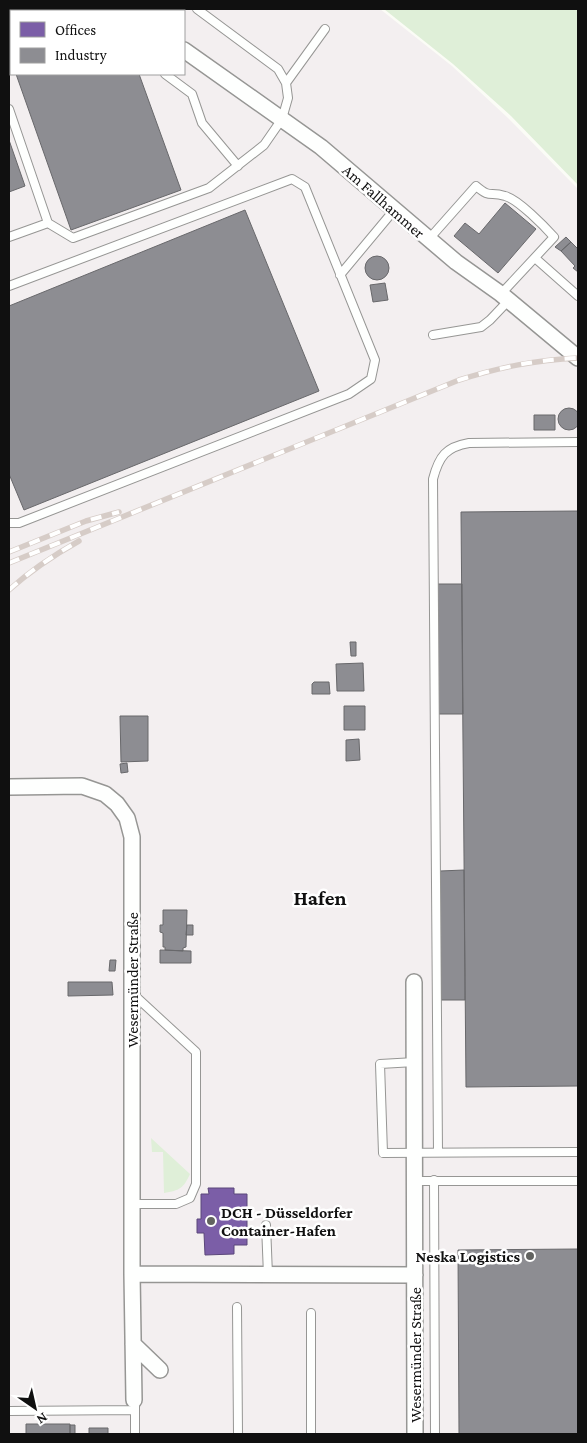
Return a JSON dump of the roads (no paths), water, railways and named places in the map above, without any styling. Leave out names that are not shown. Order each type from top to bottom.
[{"type":"street","name":"Am Fallhammer","points":[[185,51],[327,152],[456,262],[505,297],[578,358]]},
{"type":"street","name":"Wesermünder Straße","points":[[9,787],[82,786],[105,794],[117,804],[127,818],[132,837],[132,1274],[135,1405]]},
{"type":"street","name":"Wesermünder Straße","points":[[414,982],[415,1434]]},
{"type":"street","name":"Wesermünder Straße","points":[[132,1274],[415,1275]]},
{"type":"street","points":[[133,1344],[160,1370]]},
{"type":"lane","points":[[9,109],[48,223],[73,238],[209,188],[264,145],[282,119],[288,98],[286,83],[278,69],[197,9]]},
{"type":"lane","points":[[286,83],[325,29]]},
{"type":"lane","points":[[166,75],[192,94],[202,123],[238,166]]},
{"type":"lane","points":[[9,286],[292,179],[305,187],[375,360],[371,379],[349,394],[19,523],[9,523]]},
{"type":"lane","points":[[429,239],[476,186],[485,194],[505,196],[513,200],[542,224],[554,237],[535,258],[490,320],[481,327],[432,335]]},
{"type":"lane","points":[[340,275],[394,209]]},
{"type":"lane","points":[[9,236],[48,223]]},
{"type":"lane","points":[[535,258],[578,296]]},
{"type":"lane","points":[[438,1152],[433,479],[441,458],[448,450],[458,445],[469,443],[578,442]]},
{"type":"lane","points":[[132,993],[196,1052],[196,1184],[190,1198],[176,1204],[132,1204]]},
{"type":"lane","points":[[415,1062],[380,1064],[383,1153],[578,1152]]},
{"type":"lane","points":[[434,1180],[435,1434]]},
{"type":"lane","points":[[415,1181],[578,1181]]},
{"type":"lane","points":[[266,1225],[268,1275]]},
{"type":"lane","points":[[237,1307],[238,1434]]},
{"type":"lane","points":[[311,1313],[311,1434]]},
{"type":"lane","points":[[9,1411],[135,1405],[136,1434]]},
{"type":"railway","points":[[9,563],[459,380],[518,365],[547,360],[578,358]]},
{"type":"railway","points":[[9,552],[86,521],[119,512]]},
{"type":"railway","points":[[9,590],[42,564],[79,541]]},
{"type":"place","name":"DCH - Düsseldorfer Container-Hafen","points":[[211,1221]]},
{"type":"place","name":"Neska Logistics","points":[[530,1256]]},
{"type":"district","name":"Hafen","points":[[320,898]]}]
